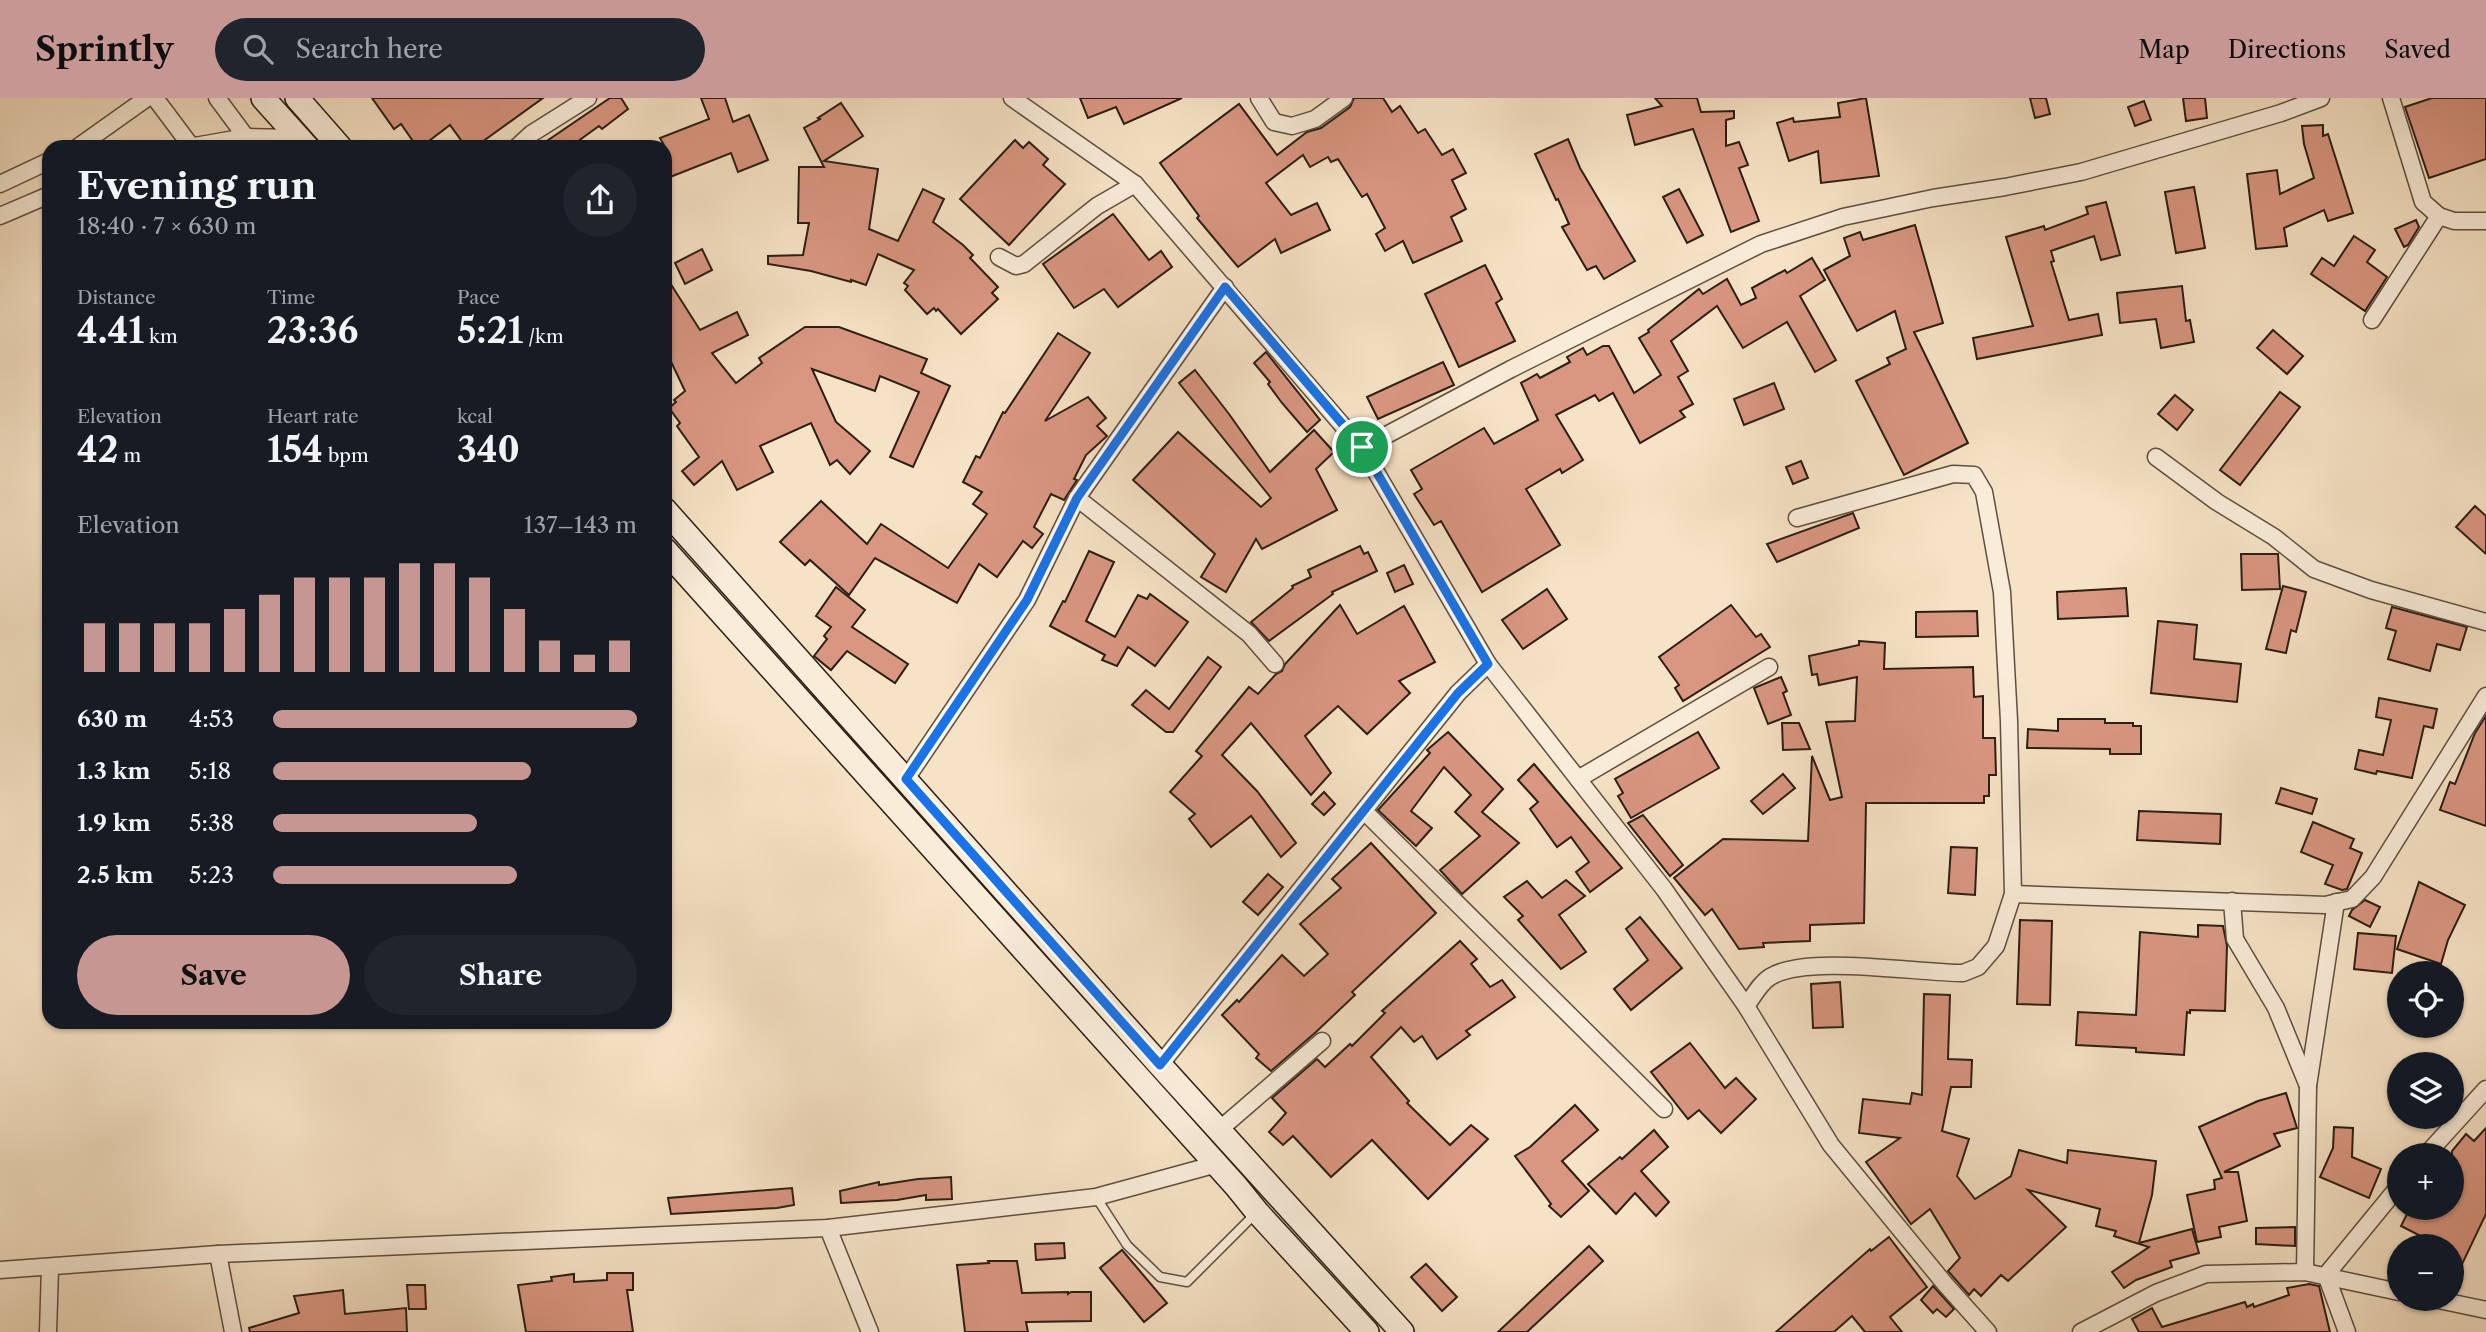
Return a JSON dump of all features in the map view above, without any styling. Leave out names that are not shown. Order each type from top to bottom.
[{"type":"street","points":[[88,140],[147,98]]},
{"type":"street","points":[[155,98],[185,140]]},
{"type":"street","points":[[217,98],[246,137]]},
{"type":"street","points":[[263,98],[301,140]]},
{"type":"street","points":[[297,98],[334,140]]},
{"type":"street","points":[[525,140],[588,98]]},
{"type":"street","points":[[1012,98],[1135,184],[1362,447],[1488,664],[1664,889],[1746,1006],[1831,1144],[1945,1284],[1988,1332]]},
{"type":"street","points":[[1259,98],[1274,122],[1292,126],[1315,119],[1344,98]]},
{"type":"street","points":[[1362,447],[1761,244],[1843,217],[2081,172],[2281,113],[2321,98]]},
{"type":"street","points":[[2391,98],[2423,202],[2439,216],[2454,220],[2486,221]]},
{"type":"street","points":[[229,140],[246,137],[280,140]]},
{"type":"street","points":[[0,184],[42,164]]},
{"type":"street","points":[[999,257],[1016,266],[1024,264],[1097,206],[1135,184]]},
{"type":"street","points":[[0,216],[42,198]]},
{"type":"street","points":[[2372,320],[2439,216]]},
{"type":"street","points":[[906,779],[1027,600],[1077,498],[1225,287]]},
{"type":"street","points":[[2156,457],[2217,502],[2274,537],[2314,569],[2371,590],[2486,622]]},
{"type":"street","points":[[1746,1006],[1767,978],[1785,969],[1820,965],[1963,973],[1978,967],[1996,946],[2013,894],[2009,721],[2002,592],[1984,492],[1974,475],[1953,474],[1797,519]]},
{"type":"street","points":[[1077,498],[1249,634],[1275,664]]},
{"type":"street","points":[[672,518],[1402,1332]]},
{"type":"street","points":[[672,558],[1367,1332]]},
{"type":"street","points":[[1160,1065],[1458,693],[1488,664]]},
{"type":"street","points":[[1577,779],[1769,667]]},
{"type":"street","points":[[2013,894],[2325,905],[2352,899],[2373,877],[2486,696]]},
{"type":"street","points":[[1364,811],[1664,1109]]},
{"type":"street","points":[[2232,901],[2235,939],[2276,1009],[2308,1086]]},
{"type":"street","points":[[2305,1272],[2308,1086],[2336,902]]},
{"type":"street","points":[[1219,1130],[1322,1041]]},
{"type":"street","points":[[2437,1143],[2486,1089]]},
{"type":"street","points":[[0,1270],[218,1254],[828,1227],[1096,1197],[1217,1164]]},
{"type":"street","points":[[2326,1275],[2387,1201]]},
{"type":"street","points":[[828,1227],[870,1332]]},
{"type":"street","points":[[218,1254],[233,1332]]},
{"type":"street","points":[[48,1332],[50,1268]]},
{"type":"street","points":[[2081,1332],[2156,1293],[2206,1274],[2305,1272],[2387,1289]]},
{"type":"street","points":[[2326,1275],[2347,1332]]},
{"type":"street","points":[[2464,1305],[2486,1310]]},
{"type":"lane","points":[[1096,1197],[1127,1245],[1160,1277],[1187,1282],[1257,1212]]},
{"type":"building","points":[[372,98],[543,98],[485,140],[461,140],[450,125],[430,140],[412,140],[401,124],[394,129]]},
{"type":"building","points":[[610,98],[621,98],[628,109],[602,129],[599,126],[580,140],[548,140]]},
{"type":"building","points":[[701,98],[725,98],[733,122],[749,115],[768,160],[738,172],[731,153],[672,176],[672,140],[660,138],[709,119]]},
{"type":"building","points":[[1080,98],[1182,98],[1124,124],[1116,107],[1088,118]]},
{"type":"building","points":[[1354,98],[1383,98],[1392,112],[1400,106],[1418,133],[1425,129],[1442,155],[1453,149],[1466,173],[1452,180],[1466,209],[1451,217],[1462,241],[1413,263],[1403,241],[1385,251],[1376,234],[1385,228],[1367,194],[1362,197],[1338,159],[1331,162],[1328,157],[1310,167],[1303,155],[1266,183],[1291,215],[1317,203],[1330,230],[1281,253],[1275,239],[1238,267],[1197,218],[1199,216],[1160,163],[1239,104],[1277,155],[1307,132],[1321,128],[1350,107]]},
{"type":"building","points":[[1655,98],[1697,98],[1701,112],[1734,111],[1734,118],[1726,120],[1726,146],[1739,142],[1748,165],[1739,168],[1759,221],[1731,232],[1693,129],[1635,145],[1627,115],[1662,106]]},
{"type":"building","points":[[1866,98],[1879,176],[1821,183],[1818,151],[1789,161],[1777,123],[1793,118],[1794,122],[1840,117],[1838,103]]},
{"type":"building","points":[[2030,98],[2046,98],[2050,114],[2035,118]]},
{"type":"building","points":[[2183,98],[2205,98],[2207,118],[2186,121]]},
{"type":"building","points":[[2432,98],[2486,98],[2486,159],[2429,178],[2405,107]]},
{"type":"building","points":[[2144,101],[2151,120],[2135,126],[2128,107]]},
{"type":"building","points":[[841,103],[863,136],[824,161],[878,169],[869,229],[898,241],[923,189],[944,199],[933,222],[973,255],[970,258],[998,287],[992,293],[998,299],[961,334],[938,309],[936,311],[934,308],[927,314],[905,290],[908,286],[904,283],[914,270],[878,254],[866,285],[811,271],[768,264],[768,256],[803,255],[809,223],[798,223],[799,167],[824,167],[804,128]]},
{"type":"building","points":[[2323,125],[2323,136],[2328,134],[2353,213],[2328,221],[2324,210],[2284,228],[2287,246],[2256,249],[2247,174],[2277,170],[2280,194],[2314,178],[2302,126]]},
{"type":"building","points":[[1568,139],[1580,168],[1635,261],[1604,279],[1596,266],[1587,270],[1562,227],[1569,224],[1535,154]]},
{"type":"building","points":[[1015,140],[1023,148],[1029,142],[1048,159],[1043,165],[1065,184],[1009,245],[960,199]]},
{"type":"building","points":[[2194,187],[2205,248],[2176,253],[2165,192]]},
{"type":"building","points":[[1679,189],[1703,235],[1687,243],[1663,197]]},
{"type":"building","points":[[2106,202],[2120,255],[2101,260],[2094,236],[2051,251],[2054,261],[2051,262],[2069,320],[2098,314],[2102,335],[1977,359],[1973,338],[2033,326],[2006,237],[2044,226],[2045,230],[2088,214],[2086,207]]},
{"type":"building","points":[[1113,214],[1149,260],[1161,251],[1172,267],[1118,307],[1104,289],[1074,308],[1043,264]]},
{"type":"building","points":[[2416,220],[2419,227],[2404,247],[2395,229]]},
{"type":"building","points":[[1915,225],[1943,323],[1914,332],[1968,443],[1904,475],[1856,381],[1890,364],[1887,358],[1906,349],[1895,311],[1857,331],[1824,270],[1850,256],[1844,238],[1860,232],[1863,240]]},
{"type":"building","points":[[2354,236],[2375,250],[2367,262],[2387,277],[2365,311],[2311,274],[2322,258],[2334,266]]},
{"type":"building","points":[[702,249],[712,270],[685,284],[675,263]]},
{"type":"building","points":[[1812,258],[1825,280],[1800,296],[1836,360],[1815,372],[1787,322],[1743,348],[1717,306],[1671,341],[1688,371],[1678,377],[1693,404],[1680,411],[1685,417],[1640,443],[1613,393],[1599,401],[1595,395],[1556,415],[1583,460],[1562,473],[1560,469],[1526,489],[1560,545],[1482,592],[1441,521],[1434,525],[1414,494],[1422,489],[1411,470],[1484,428],[1494,444],[1538,420],[1521,383],[1537,374],[1540,378],[1570,362],[1567,357],[1583,348],[1587,355],[1603,346],[1609,346],[1634,393],[1661,375],[1639,338],[1699,289],[1703,294],[1727,279],[1741,305],[1756,298],[1752,288],[1785,270],[1787,273]]},
{"type":"building","points":[[1485,265],[1502,299],[1496,303],[1515,341],[1459,367],[1425,294]]},
{"type":"building","points":[[672,286],[700,330],[737,312],[748,335],[712,353],[736,383],[762,363],[759,358],[805,327],[839,327],[927,359],[921,373],[950,386],[913,467],[890,457],[919,392],[880,376],[875,391],[812,369],[836,422],[870,451],[850,474],[837,460],[830,465],[811,423],[760,446],[773,472],[737,490],[722,461],[694,485],[682,471],[699,457],[677,426],[680,423],[672,412],[672,405],[676,402],[674,400],[685,391],[672,364]]},
{"type":"building","points":[[2182,286],[2186,321],[2190,320],[2194,342],[2161,348],[2156,319],[2120,323],[2117,293]]},
{"type":"building","points":[[2273,330],[2303,356],[2287,374],[2257,348]]},
{"type":"building","points":[[1058,333],[1090,353],[1045,421],[1088,397],[1106,418],[1097,426],[1107,436],[1086,455],[1074,479],[1077,480],[1064,500],[1051,494],[1034,527],[1043,534],[1032,548],[1023,541],[997,577],[979,564],[957,603],[875,558],[849,595],[810,560],[805,565],[780,542],[821,501],[867,544],[881,524],[948,568],[987,514],[973,504],[982,492],[963,482],[976,456],[980,458],[1003,412],[1005,413]]},
{"type":"building","points":[[1266,352],[1320,420],[1307,432],[1282,403],[1268,384],[1270,382],[1254,363]]},
{"type":"building","points":[[1443,362],[1454,385],[1378,419],[1367,397]]},
{"type":"building","points":[[1195,370],[1270,472],[1314,430],[1334,452],[1316,469],[1337,510],[1262,549],[1256,539],[1226,592],[1201,577],[1215,554],[1133,480],[1178,432],[1261,507],[1271,498],[1179,383]]},
{"type":"building","points":[[1774,383],[1784,409],[1744,425],[1734,399]]},
{"type":"building","points":[[2280,392],[2300,407],[2240,485],[2220,470]]},
{"type":"building","points":[[2175,395],[2193,410],[2177,430],[2158,414]]},
{"type":"building","points":[[1801,461],[1808,478],[1793,484],[1786,467]]},
{"type":"building","points":[[2475,506],[2486,516],[2486,554],[2456,527]]},
{"type":"building","points":[[1853,513],[1859,528],[1777,562],[1767,544]]},
{"type":"building","points":[[1360,546],[1364,554],[1368,552],[1377,571],[1332,592],[1333,594],[1269,641],[1251,622],[1293,588],[1292,586],[1311,577],[1308,570]]},
{"type":"building","points":[[1089,551],[1114,562],[1086,621],[1115,637],[1138,595],[1147,599],[1150,594],[1188,622],[1155,666],[1128,647],[1117,666],[1102,660],[1105,655],[1050,626],[1063,601],[1065,602]]},
{"type":"building","points":[[2241,554],[2278,554],[2280,589],[2242,590]]},
{"type":"building","points":[[1404,565],[1413,584],[1395,592],[1387,573]]},
{"type":"building","points":[[2283,586],[2306,592],[2296,632],[2291,630],[2286,653],[2266,649]]},
{"type":"building","points":[[836,587],[865,610],[852,627],[908,664],[895,683],[847,651],[831,670],[814,656],[827,639],[824,636],[831,627],[816,616]]},
{"type":"building","points":[[2126,588],[2128,616],[2058,619],[2057,592]]},
{"type":"building","points":[[1547,589],[1567,619],[1523,649],[1502,620]]},
{"type":"building","points":[[1340,605],[1357,634],[1404,606],[1435,662],[1399,681],[1410,693],[1367,734],[1338,706],[1305,736],[1331,773],[1311,795],[1251,723],[1222,755],[1257,791],[1296,843],[1281,857],[1251,816],[1211,847],[1189,819],[1195,814],[1170,792],[1202,756],[1196,751],[1249,687],[1258,694]]},
{"type":"building","points":[[1731,605],[1756,637],[1761,634],[1770,647],[1683,701],[1675,688],[1679,685],[1659,657]]},
{"type":"building","points":[[2392,607],[2467,627],[2460,650],[2437,644],[2430,671],[2388,659],[2396,631],[2386,628]]},
{"type":"building","points":[[1977,611],[1978,636],[1916,637],[1916,612]]},
{"type":"building","points":[[2158,621],[2197,625],[2194,659],[2241,664],[2237,702],[2151,693]]},
{"type":"building","points":[[1859,641],[1885,643],[1884,669],[1973,667],[1974,697],[1983,696],[1983,738],[1995,738],[1996,775],[1989,775],[1989,796],[1984,796],[1984,803],[1866,803],[1864,923],[1810,925],[1810,941],[1763,943],[1764,947],[1739,949],[1712,909],[1705,915],[1674,878],[1723,839],[1808,841],[1812,756],[1830,800],[1842,797],[1826,722],[1855,721],[1857,677],[1819,685],[1817,674],[1812,675],[1809,656],[1859,645]]},
{"type":"building","points":[[1208,657],[1221,667],[1173,732],[1166,732],[1132,705],[1146,690],[1169,709]]},
{"type":"building","points":[[1781,677],[1787,691],[1783,693],[1791,715],[1768,724],[1754,688]]},
{"type":"building","points":[[2379,698],[2437,709],[2433,728],[2424,726],[2412,778],[2355,769],[2359,750],[2383,755],[2391,720],[2376,717]]},
{"type":"building","points":[[2486,716],[2486,826],[2440,810],[2450,782],[2455,784],[2475,733]]},
{"type":"building","points":[[2058,719],[2105,719],[2105,723],[2133,723],[2133,726],[2141,726],[2141,754],[2110,754],[2110,749],[2027,748],[2028,729],[2058,731]]},
{"type":"building","points":[[1782,723],[1799,723],[1810,749],[1783,750]]},
{"type":"building","points":[[1448,732],[1503,789],[1482,812],[1519,843],[1462,894],[1440,870],[1480,836],[1455,812],[1471,795],[1444,767],[1411,811],[1432,828],[1416,846],[1378,810],[1430,753],[1427,750]]},
{"type":"building","points":[[1698,732],[1719,768],[1631,818],[1618,796],[1623,793],[1615,779]]},
{"type":"building","points":[[1534,764],[1622,868],[1590,892],[1576,872],[1589,862],[1571,837],[1557,847],[1530,809],[1538,802],[1518,780]]},
{"type":"building","points":[[1783,774],[1795,788],[1763,814],[1751,801]]},
{"type":"building","points":[[2281,788],[2317,799],[2312,814],[2276,803]]},
{"type":"building","points":[[1324,792],[1335,804],[1324,815],[1312,804]]},
{"type":"building","points":[[2139,811],[2221,814],[2220,844],[2137,840]]},
{"type":"building","points":[[1643,815],[1683,865],[1670,876],[1628,823]]},
{"type":"building","points":[[2313,822],[2354,839],[2350,848],[2362,853],[2347,889],[2325,884],[2333,865],[2301,852]]},
{"type":"building","points":[[1371,843],[1436,913],[1352,992],[1355,995],[1271,1071],[1256,1058],[1259,1054],[1222,1015],[1237,1000],[1239,1002],[1282,955],[1304,976],[1328,954],[1300,924],[1341,888],[1332,879]]},
{"type":"building","points":[[1951,847],[1977,848],[1975,895],[1948,893]]},
{"type":"building","points":[[1268,874],[1283,887],[1258,915],[1243,902]]},
{"type":"building","points":[[1566,880],[1585,896],[1559,915],[1586,952],[1561,969],[1518,920],[1523,916],[1504,897],[1527,881],[1542,898]]},
{"type":"building","points":[[2419,882],[2465,905],[2448,940],[2442,961],[2432,961],[2397,949]]},
{"type":"building","points":[[2365,900],[2380,907],[2370,927],[2349,916],[2352,910]]},
{"type":"building","points":[[1640,917],[1682,968],[1631,1010],[1614,989],[1648,960],[1626,929]]},
{"type":"building","points":[[2020,920],[2052,921],[2050,1005],[2017,1004]]},
{"type":"building","points":[[2198,925],[2223,926],[2227,946],[2225,1011],[2187,1012],[2184,1055],[2136,1052],[2136,1048],[2076,1045],[2078,1012],[2136,1015],[2140,932],[2198,937]]},
{"type":"building","points":[[2358,933],[2396,936],[2393,961],[2387,961],[2387,972],[2354,969]]},
{"type":"building","points":[[1460,941],[1477,959],[1471,964],[1490,987],[1502,980],[1515,997],[1466,1031],[1470,1035],[1437,1059],[1422,1036],[1414,1042],[1401,1027],[1371,1057],[1409,1101],[1407,1103],[1450,1145],[1471,1125],[1488,1139],[1428,1199],[1372,1140],[1331,1177],[1293,1136],[1283,1145],[1269,1132],[1286,1113],[1272,1098],[1317,1059],[1325,1067],[1350,1044],[1352,1046],[1385,1013],[1382,1011]]},
{"type":"building","points":[[1840,982],[1843,1027],[1813,1028],[1811,984]]},
{"type":"building","points":[[1924,994],[1950,995],[1948,1059],[1972,1060],[1971,1087],[1951,1087],[1942,1131],[1969,1139],[1957,1176],[1975,1199],[2011,1176],[2019,1150],[2067,1163],[2068,1150],[2156,1161],[2152,1195],[2139,1243],[2192,1229],[2199,1253],[2170,1261],[2172,1267],[2136,1280],[2124,1288],[2112,1272],[2149,1247],[2114,1236],[2116,1231],[2096,1226],[2100,1209],[2028,1190],[2066,1227],[2008,1281],[2001,1275],[1981,1296],[1974,1289],[1969,1295],[1948,1271],[1960,1258],[1930,1209],[1911,1224],[1866,1162],[1900,1138],[1859,1133],[1863,1099],[1910,1104],[1912,1093],[1922,1095]]},
{"type":"building","points":[[1690,1043],[1725,1088],[1736,1078],[1756,1099],[1721,1133],[1699,1110],[1688,1119],[1651,1072]]},
{"type":"building","points":[[2286,1093],[2297,1128],[2274,1134],[2280,1146],[2224,1172],[2238,1172],[2247,1221],[2219,1227],[2221,1237],[2197,1242],[2187,1195],[2215,1189],[2214,1180],[2222,1178],[2199,1127],[2258,1101]]},
{"type":"building","points":[[1575,1105],[1598,1130],[1562,1161],[1589,1191],[1561,1217],[1549,1206],[1551,1204],[1515,1156],[1530,1147]]},
{"type":"building","points":[[2334,1127],[2353,1128],[2352,1157],[2381,1169],[2369,1198],[2320,1177],[2333,1148]]},
{"type":"building","points":[[2486,1128],[2486,1214],[2464,1260],[2464,1234],[2417,1234],[2401,1226],[2404,1220],[2464,1220],[2464,1143],[2459,1143],[2466,1134],[2474,1141]]},
{"type":"building","points":[[1654,1130],[1668,1147],[1641,1171],[1669,1202],[1656,1216],[1635,1193],[1616,1214],[1588,1184],[1620,1157],[1622,1159]]},
{"type":"building","points":[[951,1177],[952,1199],[926,1200],[926,1195],[897,1200],[841,1203],[840,1191],[879,1182],[879,1185]]},
{"type":"building","points":[[792,1188],[794,1205],[777,1208],[671,1214],[668,1198]]},
{"type":"building","points":[[2295,1227],[2295,1246],[2256,1244],[2256,1228]]},
{"type":"building","points":[[1889,1237],[1927,1287],[1890,1317],[1902,1332],[1865,1332],[1852,1316],[1834,1332],[1776,1332],[1870,1249],[1871,1251]]},
{"type":"building","points":[[1064,1243],[1065,1258],[1036,1260],[1035,1244]]},
{"type":"building","points":[[1589,1246],[1603,1261],[1527,1332],[1498,1332]]},
{"type":"building","points":[[1122,1250],[1167,1303],[1144,1322],[1100,1268]]},
{"type":"building","points":[[988,1261],[1017,1261],[1022,1293],[1091,1292],[1091,1321],[1026,1322],[1028,1332],[965,1332],[957,1265],[989,1263]]},
{"type":"building","points":[[1426,1264],[1457,1297],[1442,1311],[1411,1277]]},
{"type":"building","points":[[607,1273],[633,1273],[633,1290],[627,1290],[633,1332],[526,1332],[518,1285],[552,1281],[551,1277],[574,1274],[574,1282],[607,1280]]},
{"type":"building","points":[[2309,1284],[2319,1286],[2330,1332],[2139,1332],[2132,1319],[2152,1308],[2162,1327],[2245,1302],[2247,1307],[2253,1304],[2254,1307],[2289,1295],[2287,1288]]},
{"type":"building","points":[[407,1285],[425,1285],[426,1309],[409,1309]]},
{"type":"building","points":[[1933,1286],[1954,1309],[1946,1317],[1937,1309],[1933,1313],[1921,1300]]},
{"type":"building","points":[[343,1290],[345,1314],[406,1308],[407,1332],[250,1332],[249,1328],[299,1313],[294,1296]]},
{"type":"route","points":[[1225,287],[1362,447],[1488,664],[1458,693],[1160,1065],[906,779],[1027,600],[1077,498],[1225,287]]}]
